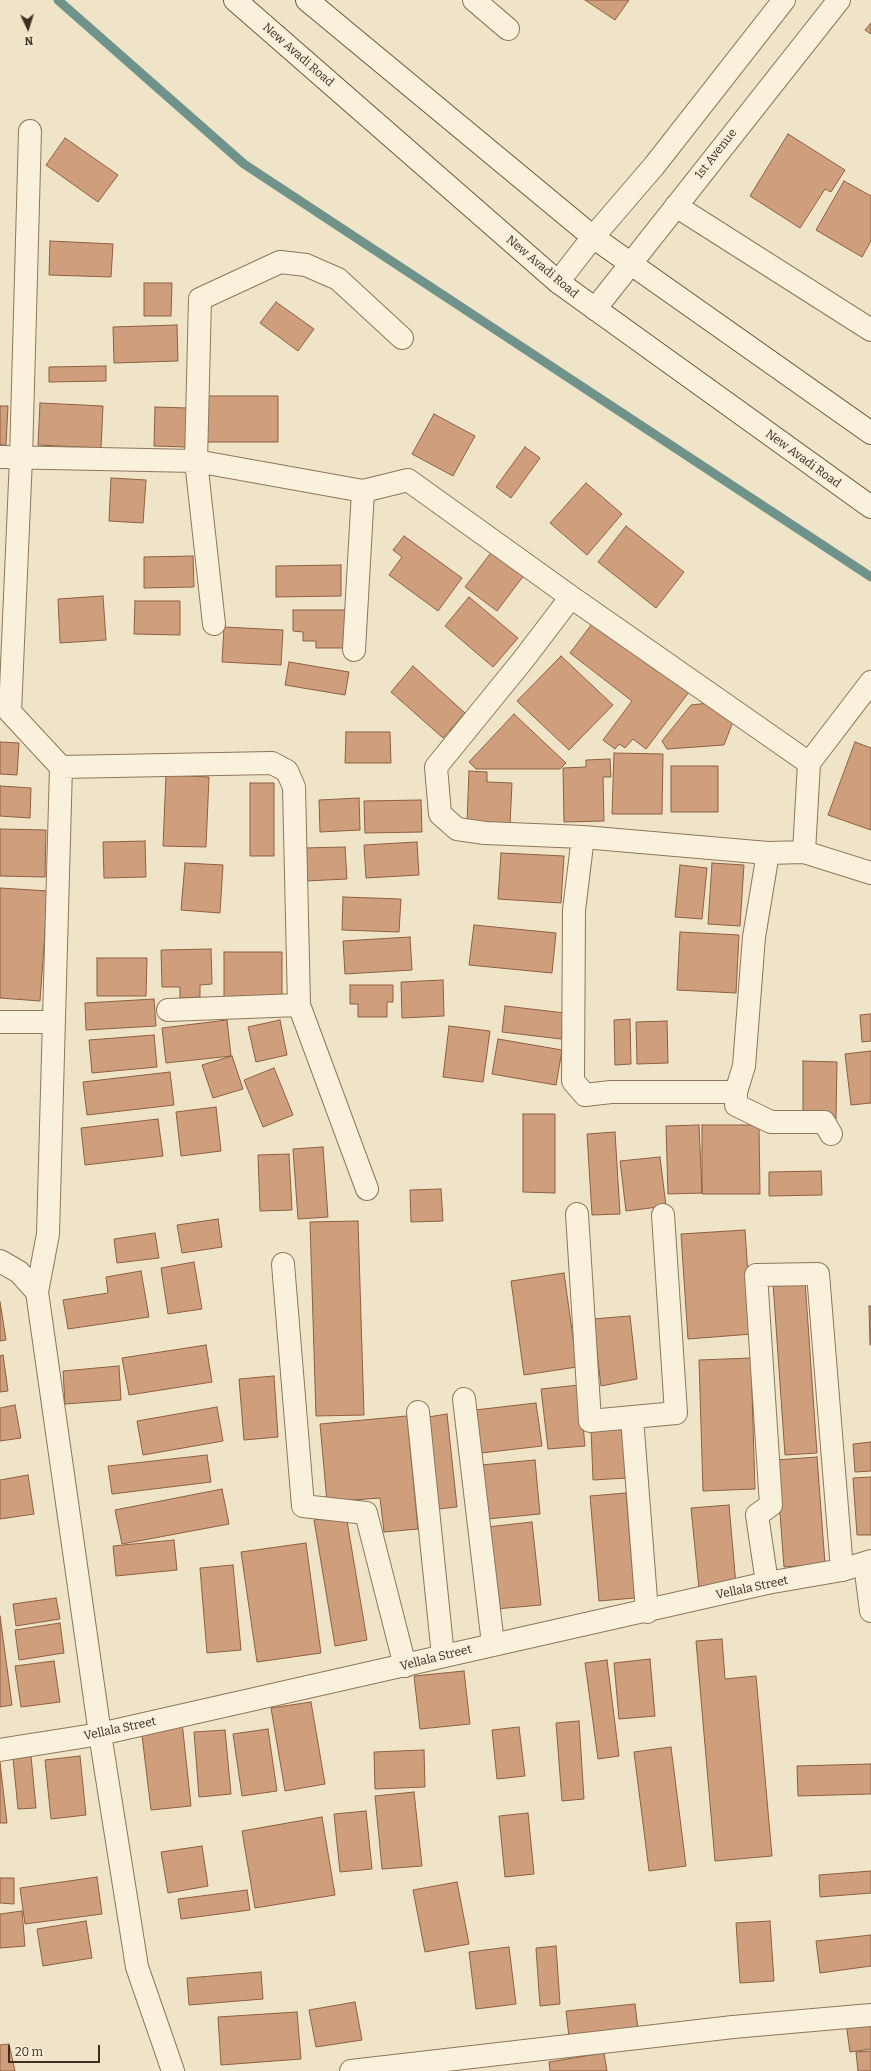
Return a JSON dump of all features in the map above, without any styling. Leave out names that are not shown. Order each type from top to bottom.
[{"type":"street","name":"New Avadi Road","points":[[235,0],[558,282],[871,507]]},
{"type":"street","points":[[307,0],[593,237],[871,433]]},
{"type":"street","points":[[474,0],[508,29]]},
{"type":"street","points":[[558,282],[593,237],[654,166],[784,0]]},
{"type":"street","name":"1st Avenue","points":[[595,309],[839,0]]},
{"type":"street","points":[[30,131],[21,458],[10,712],[61,767],[48,1234],[37,1292],[100,1734],[137,1967],[173,2071]]},
{"type":"street","points":[[676,206],[871,330]]},
{"type":"street","points":[[214,624],[196,461],[200,299],[280,262],[306,265],[338,280],[402,338]]},
{"type":"street","points":[[0,457],[196,461],[363,492],[408,480],[571,597],[809,762]]},
{"type":"street","points":[[354,650],[363,492]]},
{"type":"street","points":[[571,597],[523,660],[436,767],[440,814],[457,829],[485,833],[583,837],[768,853],[804,852],[871,873]]},
{"type":"street","points":[[804,852],[809,762],[871,682]]},
{"type":"street","points":[[61,767],[272,763],[288,771],[294,787],[299,1005],[367,1189]]},
{"type":"street","points":[[583,837],[574,910],[573,1081],[585,1095],[611,1092],[736,1092]]},
{"type":"street","points":[[768,853],[754,937],[744,1066],[736,1092],[736,1105],[771,1122],[824,1122],[831,1134]]},
{"type":"street","points":[[168,1010],[299,1005]]},
{"type":"street","points":[[0,1022],[53,1022]]},
{"type":"street","points":[[577,1214],[590,1421],[676,1413],[663,1215]]},
{"type":"street","points":[[0,1261],[19,1272],[37,1292]]},
{"type":"street","points":[[283,1264],[303,1506],[366,1512],[405,1666]]},
{"type":"street","points":[[767,1583],[757,1515],[771,1505],[756,1275],[818,1274],[842,1570]]},
{"type":"street","points":[[464,1399],[493,1644]]},
{"type":"street","points":[[418,1412],[443,1656]]},
{"type":"street","points":[[632,1418],[647,1612]]},
{"type":"street","points":[[868,1562],[871,1611]]},
{"type":"street","name":"Vellala Street","points":[[0,1750],[100,1734],[405,1666],[493,1644],[647,1612],[767,1583],[842,1570],[868,1562]]},
{"type":"street","points":[[351,2071],[733,2028],[871,2015]]},
{"type":"building","points":[[585,0],[629,0],[615,20]]},
{"type":"building","points":[[871,23],[871,34],[865,30]]},
{"type":"building","points":[[788,134],[845,170],[831,192],[825,189],[800,228],[750,196]]},
{"type":"building","points":[[65,138],[118,175],[98,202],[46,165]]},
{"type":"building","points":[[844,181],[871,196],[871,241],[862,257],[816,230]]},
{"type":"building","points":[[50,241],[113,244],[111,277],[49,275]]},
{"type":"building","points":[[144,283],[172,283],[171,316],[144,316]]},
{"type":"building","points":[[276,302],[314,329],[298,351],[260,323]]},
{"type":"building","points":[[177,325],[178,361],[114,363],[113,327]]},
{"type":"building","points":[[106,366],[106,381],[49,382],[49,367]]},
{"type":"building","points":[[202,396],[278,396],[278,442],[202,442]]},
{"type":"building","points":[[40,403],[103,406],[101,448],[38,445]]},
{"type":"building","points":[[0,406],[8,406],[6,445],[0,445]]},
{"type":"building","points":[[155,407],[187,408],[186,447],[154,446]]},
{"type":"building","points":[[434,414],[475,436],[453,476],[412,454]]},
{"type":"building","points":[[525,447],[540,458],[511,498],[496,487]]},
{"type":"building","points":[[111,478],[146,480],[143,523],[109,521]]},
{"type":"building","points":[[586,483],[622,514],[587,555],[550,523]]},
{"type":"building","points":[[626,526],[684,572],[656,608],[598,562]]},
{"type":"building","points":[[404,536],[462,578],[438,611],[389,575],[402,557],[393,550]]},
{"type":"building","points":[[496,546],[528,570],[497,611],[465,587]]},
{"type":"building","points":[[193,556],[194,587],[144,588],[144,557]]},
{"type":"building","points":[[341,565],[341,596],[276,597],[276,566]]},
{"type":"building","points":[[103,596],[106,640],[60,643],[58,599]]},
{"type":"building","points":[[469,597],[518,638],[493,667],[445,626]]},
{"type":"building","points":[[135,601],[180,601],[180,635],[134,634]]},
{"type":"building","points":[[293,610],[347,610],[347,648],[316,648],[316,641],[303,641],[303,632],[293,631]]},
{"type":"building","points":[[595,620],[689,692],[646,749],[633,739],[625,748],[619,744],[615,749],[603,740],[632,701],[570,653]]},
{"type":"building","points":[[224,627],[283,630],[281,665],[222,662]]},
{"type":"building","points":[[561,656],[613,705],[569,750],[517,701]]},
{"type":"building","points":[[289,662],[349,672],[345,695],[285,685]]},
{"type":"building","points":[[413,666],[465,713],[443,738],[391,692]]},
{"type":"building","points":[[709,703],[734,719],[724,745],[667,749],[662,741],[691,705]]},
{"type":"building","points":[[514,714],[566,763],[560,769],[476,769],[469,762]]},
{"type":"building","points":[[346,732],[390,732],[391,763],[345,763]]},
{"type":"building","points":[[0,742],[19,743],[17,775],[0,774]]},
{"type":"building","points":[[855,742],[871,748],[871,830],[828,815]]},
{"type":"building","points":[[614,753],[663,754],[662,814],[612,814]]},
{"type":"building","points":[[610,759],[611,777],[603,777],[604,821],[564,822],[563,768],[586,767],[586,760]]},
{"type":"building","points":[[671,766],[718,766],[718,812],[671,812]]},
{"type":"building","points":[[469,771],[487,772],[487,782],[512,783],[510,824],[467,823]]},
{"type":"building","points":[[166,775],[209,777],[206,847],[163,846]]},
{"type":"building","points":[[250,783],[274,783],[274,856],[250,856]]},
{"type":"building","points":[[0,786],[31,788],[30,818],[0,816]]},
{"type":"building","points":[[359,798],[360,830],[320,832],[319,800]]},
{"type":"building","points":[[421,800],[422,832],[365,833],[364,801]]},
{"type":"building","points":[[0,829],[46,830],[45,877],[0,876]]},
{"type":"building","points":[[145,841],[146,877],[104,878],[103,842]]},
{"type":"building","points":[[417,842],[419,875],[366,878],[364,845]]},
{"type":"building","points":[[345,847],[347,879],[306,881],[304,848]]},
{"type":"building","points":[[501,853],[564,856],[561,903],[498,899]]},
{"type":"building","points":[[185,863],[223,865],[220,913],[181,910]]},
{"type":"building","points":[[712,863],[744,865],[740,926],[708,924]]},
{"type":"building","points":[[680,865],[707,868],[702,919],[675,917]]},
{"type":"building","points":[[0,888],[48,891],[40,1001],[0,998]]},
{"type":"building","points":[[343,897],[401,899],[399,932],[342,930]]},
{"type":"building","points":[[474,925],[556,933],[552,973],[469,965]]},
{"type":"building","points":[[680,932],[739,935],[736,993],[677,990]]},
{"type":"building","points":[[410,937],[412,970],[345,974],[343,941]]},
{"type":"building","points":[[211,949],[212,984],[200,985],[200,997],[180,998],[180,987],[162,987],[161,950]]},
{"type":"building","points":[[224,952],[282,952],[282,1000],[224,1000]]},
{"type":"building","points":[[97,958],[147,958],[146,996],[97,996]]},
{"type":"building","points":[[443,980],[444,1016],[402,1018],[401,982]]},
{"type":"building","points":[[350,985],[393,985],[393,1002],[387,1002],[387,1017],[358,1017],[358,1004],[350,1004]]},
{"type":"building","points":[[154,999],[156,1026],[86,1030],[85,1003]]},
{"type":"building","points":[[505,1006],[565,1013],[561,1039],[502,1032]]},
{"type":"building","points":[[871,1014],[871,1041],[862,1042],[860,1015]]},
{"type":"building","points":[[630,1019],[631,1064],[615,1065],[614,1020]]},
{"type":"building","points":[[227,1020],[231,1056],[166,1063],[162,1028]]},
{"type":"building","points":[[280,1020],[287,1055],[256,1062],[248,1027]]},
{"type":"building","points":[[667,1021],[668,1063],[637,1064],[636,1022]]},
{"type":"building","points":[[449,1026],[490,1031],[483,1082],[443,1077]]},
{"type":"building","points":[[154,1035],[157,1067],[92,1073],[89,1040]]},
{"type":"building","points":[[498,1039],[562,1050],[556,1085],[492,1074]]},
{"type":"building","points":[[871,1051],[871,1103],[851,1105],[845,1054]]},
{"type":"building","points":[[232,1056],[243,1089],[213,1098],[202,1065]]},
{"type":"building","points":[[803,1061],[837,1062],[836,1119],[803,1119]]},
{"type":"building","points":[[274,1068],[293,1115],[263,1127],[244,1080]]},
{"type":"building","points":[[170,1072],[174,1105],[87,1115],[83,1082]]},
{"type":"building","points":[[216,1107],[221,1151],[181,1156],[176,1112]]},
{"type":"building","points":[[523,1114],[555,1114],[555,1193],[523,1192]]},
{"type":"building","points":[[158,1119],[163,1156],[85,1165],[81,1128]]},
{"type":"building","points":[[699,1125],[702,1193],[668,1194],[666,1126]]},
{"type":"building","points":[[702,1125],[759,1125],[760,1194],[702,1194]]},
{"type":"building","points":[[615,1132],[620,1214],[592,1215],[587,1134]]},
{"type":"building","points":[[323,1147],[328,1217],[298,1219],[293,1149]]},
{"type":"building","points":[[289,1154],[292,1210],[260,1211],[258,1155]]},
{"type":"building","points":[[660,1157],[666,1206],[626,1211],[620,1161]]},
{"type":"building","points":[[821,1171],[822,1195],[769,1196],[769,1172]]},
{"type":"building","points":[[441,1189],[443,1221],[411,1222],[410,1190]]},
{"type":"building","points":[[218,1219],[222,1247],[182,1253],[177,1225]]},
{"type":"building","points":[[358,1221],[364,1415],[316,1416],[310,1222]]},
{"type":"building","points":[[745,1230],[752,1334],[688,1339],[681,1234]]},
{"type":"building","points":[[155,1233],[159,1258],[117,1263],[114,1239]]},
{"type":"building","points":[[194,1262],[202,1309],[168,1314],[161,1268]]},
{"type":"building","points":[[141,1271],[149,1317],[68,1329],[63,1300],[108,1293],[106,1277]]},
{"type":"building","points":[[564,1273],[577,1367],[524,1375],[511,1281]]},
{"type":"building","points":[[805,1281],[817,1453],[785,1455],[773,1283]]},
{"type":"building","points":[[0,1302],[6,1340],[0,1341]]},
{"type":"building","points":[[869,1306],[871,1306],[871,1345],[870,1345]]},
{"type":"building","points":[[630,1316],[637,1379],[601,1386],[593,1319]]},
{"type":"building","points":[[206,1345],[212,1382],[129,1395],[122,1358]]},
{"type":"building","points":[[3,1355],[8,1391],[0,1392],[0,1356]]},
{"type":"building","points":[[751,1358],[755,1489],[703,1491],[699,1360]]},
{"type":"building","points":[[119,1366],[121,1400],[65,1404],[63,1371]]},
{"type":"building","points":[[274,1376],[278,1437],[244,1440],[239,1379]]},
{"type":"building","points":[[579,1385],[585,1446],[548,1449],[541,1389]]},
{"type":"building","points":[[536,1403],[542,1446],[481,1453],[475,1410]]},
{"type":"building","points":[[15,1405],[21,1438],[0,1441],[0,1408]]},
{"type":"building","points":[[217,1407],[223,1441],[143,1455],[137,1421]]},
{"type":"building","points":[[447,1414],[457,1507],[438,1509],[428,1417]]},
{"type":"building","points":[[407,1416],[418,1529],[384,1532],[380,1498],[327,1502],[320,1424]]},
{"type":"building","points":[[624,1427],[627,1478],[593,1480],[591,1429]]},
{"type":"building","points":[[871,1442],[871,1471],[855,1472],[853,1444]]},
{"type":"building","points":[[207,1455],[211,1482],[112,1494],[108,1466]]},
{"type":"building","points":[[817,1457],[825,1564],[784,1567],[776,1460]]},
{"type":"building","points":[[535,1460],[540,1514],[487,1519],[481,1465]]},
{"type":"building","points":[[28,1475],[34,1514],[0,1519],[0,1480]]},
{"type":"building","points":[[871,1477],[871,1535],[857,1535],[853,1478]]},
{"type":"building","points":[[222,1489],[229,1524],[122,1544],[115,1510]]},
{"type":"building","points":[[626,1493],[635,1598],[599,1601],[590,1496]]},
{"type":"building","points":[[729,1505],[736,1585],[699,1589],[691,1508]]},
{"type":"building","points":[[346,1515],[367,1640],[335,1646],[314,1520]]},
{"type":"building","points":[[532,1522],[541,1605],[495,1609],[487,1527]]},
{"type":"building","points":[[174,1540],[177,1570],[116,1576],[113,1546]]},
{"type":"building","points":[[306,1543],[321,1653],[257,1662],[241,1552]]},
{"type":"building","points":[[233,1565],[241,1650],[207,1653],[200,1568]]},
{"type":"building","points":[[56,1598],[60,1619],[16,1626],[13,1604]]},
{"type":"building","points":[[0,1616],[12,1705],[0,1707]]},
{"type":"building","points":[[60,1623],[64,1653],[19,1660],[15,1630]]},
{"type":"building","points":[[722,1639],[725,1679],[756,1676],[772,1856],[715,1861],[696,1641]]},
{"type":"building","points":[[650,1659],[655,1716],[619,1719],[614,1663]]},
{"type":"building","points":[[607,1660],[619,1756],[598,1759],[585,1663]]},
{"type":"building","points":[[54,1661],[60,1702],[21,1707],[15,1666]]},
{"type":"building","points":[[464,1671],[470,1724],[420,1729],[414,1676]]},
{"type":"building","points":[[311,1702],[325,1784],[285,1791],[271,1708]]},
{"type":"building","points":[[579,1721],[584,1799],[562,1801],[556,1723]]},
{"type":"building","points":[[182,1722],[191,1806],[151,1810],[141,1727]]},
{"type":"building","points":[[519,1727],[525,1776],[497,1779],[492,1730]]},
{"type":"building","points":[[268,1729],[277,1791],[242,1796],[233,1734]]},
{"type":"building","points":[[225,1730],[231,1794],[199,1797],[194,1732]]},
{"type":"building","points":[[671,1747],[686,1866],[649,1871],[634,1752]]},
{"type":"building","points":[[424,1750],[425,1787],[375,1789],[374,1752]]},
{"type":"building","points":[[31,1756],[36,1808],[18,1809],[13,1758]]},
{"type":"building","points":[[80,1756],[86,1815],[51,1819],[45,1760]]},
{"type":"building","points":[[0,1763],[7,1823],[0,1823]]},
{"type":"building","points":[[871,1764],[871,1794],[798,1796],[797,1766]]},
{"type":"building","points":[[414,1792],[422,1866],[382,1869],[375,1796]]},
{"type":"building","points":[[366,1811],[372,1869],[340,1872],[334,1814]]},
{"type":"building","points":[[528,1813],[534,1874],[505,1877],[499,1816]]},
{"type":"building","points":[[322,1817],[335,1895],[255,1908],[242,1831]]},
{"type":"building","points":[[202,1846],[208,1886],[168,1893],[161,1852]]},
{"type":"building","points":[[871,1871],[871,1893],[820,1897],[819,1875]]},
{"type":"building","points":[[97,1877],[102,1914],[25,1924],[20,1888]]},
{"type":"building","points":[[0,1878],[14,1878],[14,1904],[0,1903]]},
{"type":"building","points":[[457,1882],[469,1944],[425,1952],[413,1890]]},
{"type":"building","points":[[247,1890],[250,1910],[181,1919],[178,1899]]},
{"type":"building","points":[[22,1911],[25,1946],[0,1948],[0,1914]]},
{"type":"building","points":[[86,1921],[92,1958],[43,1966],[37,1929]]},
{"type":"building","points":[[770,1921],[774,1981],[740,1983],[736,1923]]},
{"type":"building","points":[[871,1935],[871,1966],[820,1973],[816,1941]]},
{"type":"building","points":[[556,1946],[560,2004],[540,2006],[536,1948]]},
{"type":"building","points":[[509,1947],[516,2004],[476,2009],[469,1952]]},
{"type":"building","points":[[261,1972],[263,1999],[189,2005],[187,1978]]},
{"type":"building","points":[[355,2002],[362,2040],[316,2047],[309,2010]]},
{"type":"building","points":[[635,2004],[638,2029],[569,2037],[566,2011]]},
{"type":"building","points":[[297,2012],[301,2059],[221,2065],[218,2017]]},
{"type":"building","points":[[871,2019],[871,2049],[850,2052],[846,2023]]},
{"type":"building","points":[[9,2044],[15,2071],[0,2071],[0,2045]]},
{"type":"building","points":[[871,2051],[871,2071],[858,2071],[856,2052]]},
{"type":"building","points":[[604,2053],[607,2071],[550,2071],[549,2062]]},
{"type":"waterway","points":[[58,0],[244,164],[871,577]]}]
